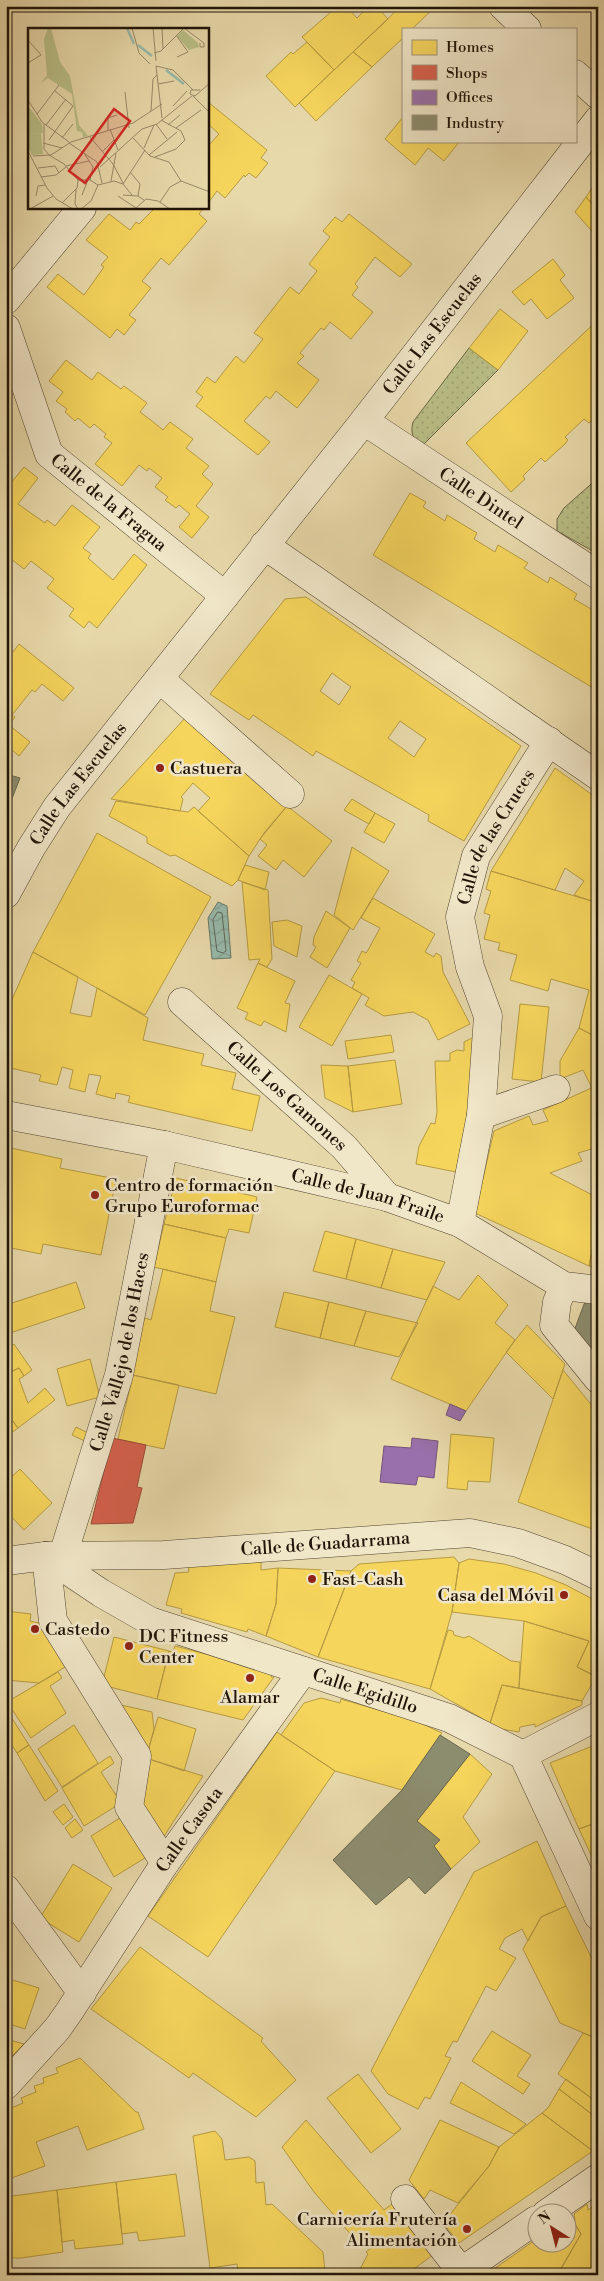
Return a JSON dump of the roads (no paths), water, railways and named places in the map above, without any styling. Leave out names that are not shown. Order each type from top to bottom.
[{"type":"street","points":[[503,6],[526,28]]},
{"type":"street","points":[[576,75],[598,95]]},
{"type":"street","name":"Calle Las Escuelas","points":[[6,894],[31,848],[57,807],[364,421],[598,120]]},
{"type":"street","points":[[6,300],[81,209]]},
{"type":"street","name":"Calle de la Fragua","points":[[6,328],[50,454],[226,596]]},
{"type":"street","name":"Calle Dintel","points":[[364,421],[598,575]]},
{"type":"street","points":[[264,545],[598,776]]},
{"type":"street","points":[[160,679],[290,794]]},
{"type":"street","name":"Calle de las Cruces","points":[[460,1223],[481,1116],[488,1016],[470,967],[460,917],[476,856],[549,741]]},
{"type":"street","name":"Calle Los Gamones","points":[[182,1002],[344,1147],[387,1196]]},
{"type":"street","points":[[481,1116],[556,1088]]},
{"type":"street","name":"Calle de Juan Fraile","points":[[6,1115],[164,1145],[387,1196],[460,1223],[564,1286],[598,1290]]},
{"type":"street","name":"Calle Vallejo de los Haces","points":[[55,1556],[120,1375],[164,1145]]},
{"type":"street","points":[[564,1286],[557,1302],[554,1325],[598,1379]]},
{"type":"street","name":"Calle de Guadarrama","points":[[8,1559],[55,1556],[164,1555],[470,1533],[518,1542],[565,1560],[598,1576]]},
{"type":"street","points":[[55,1556],[53,1620],[137,1756],[130,1807],[165,1863]]},
{"type":"street","name":"Calle Egidillo","points":[[55,1556],[101,1593],[150,1621],[449,1718],[523,1755]]},
{"type":"street","name":"Calle Casota","points":[[6,2085],[58,2029],[165,1863],[304,1671]]},
{"type":"street","points":[[598,1716],[523,1755],[598,1916]]},
{"type":"street","points":[[6,1889],[82,1993]]},
{"type":"street","points":[[560,2204],[598,2178]]},
{"type":"street","points":[[405,2199],[458,2273],[526,2227]]},
{"type":"water","points":[[218,902],[227,906],[231,958],[212,959],[208,918]]},
{"type":"place","name":"Castuera","points":[[160,768]]},
{"type":"place","name":"Centro de formación Grupo Euroformac","points":[[95,1195]]},
{"type":"place","name":"Fast-Cash","points":[[312,1579]]},
{"type":"place","name":"Casa del Móvil","points":[[564,1595]]},
{"type":"place","name":"Castedo","points":[[35,1629]]},
{"type":"place","name":"DC Fitness Center","points":[[129,1646]]},
{"type":"place","name":"Alamar","points":[[250,1678]]},
{"type":"place","name":"Carnicería Frutería Alimentación","points":[[467,2229]]}]
